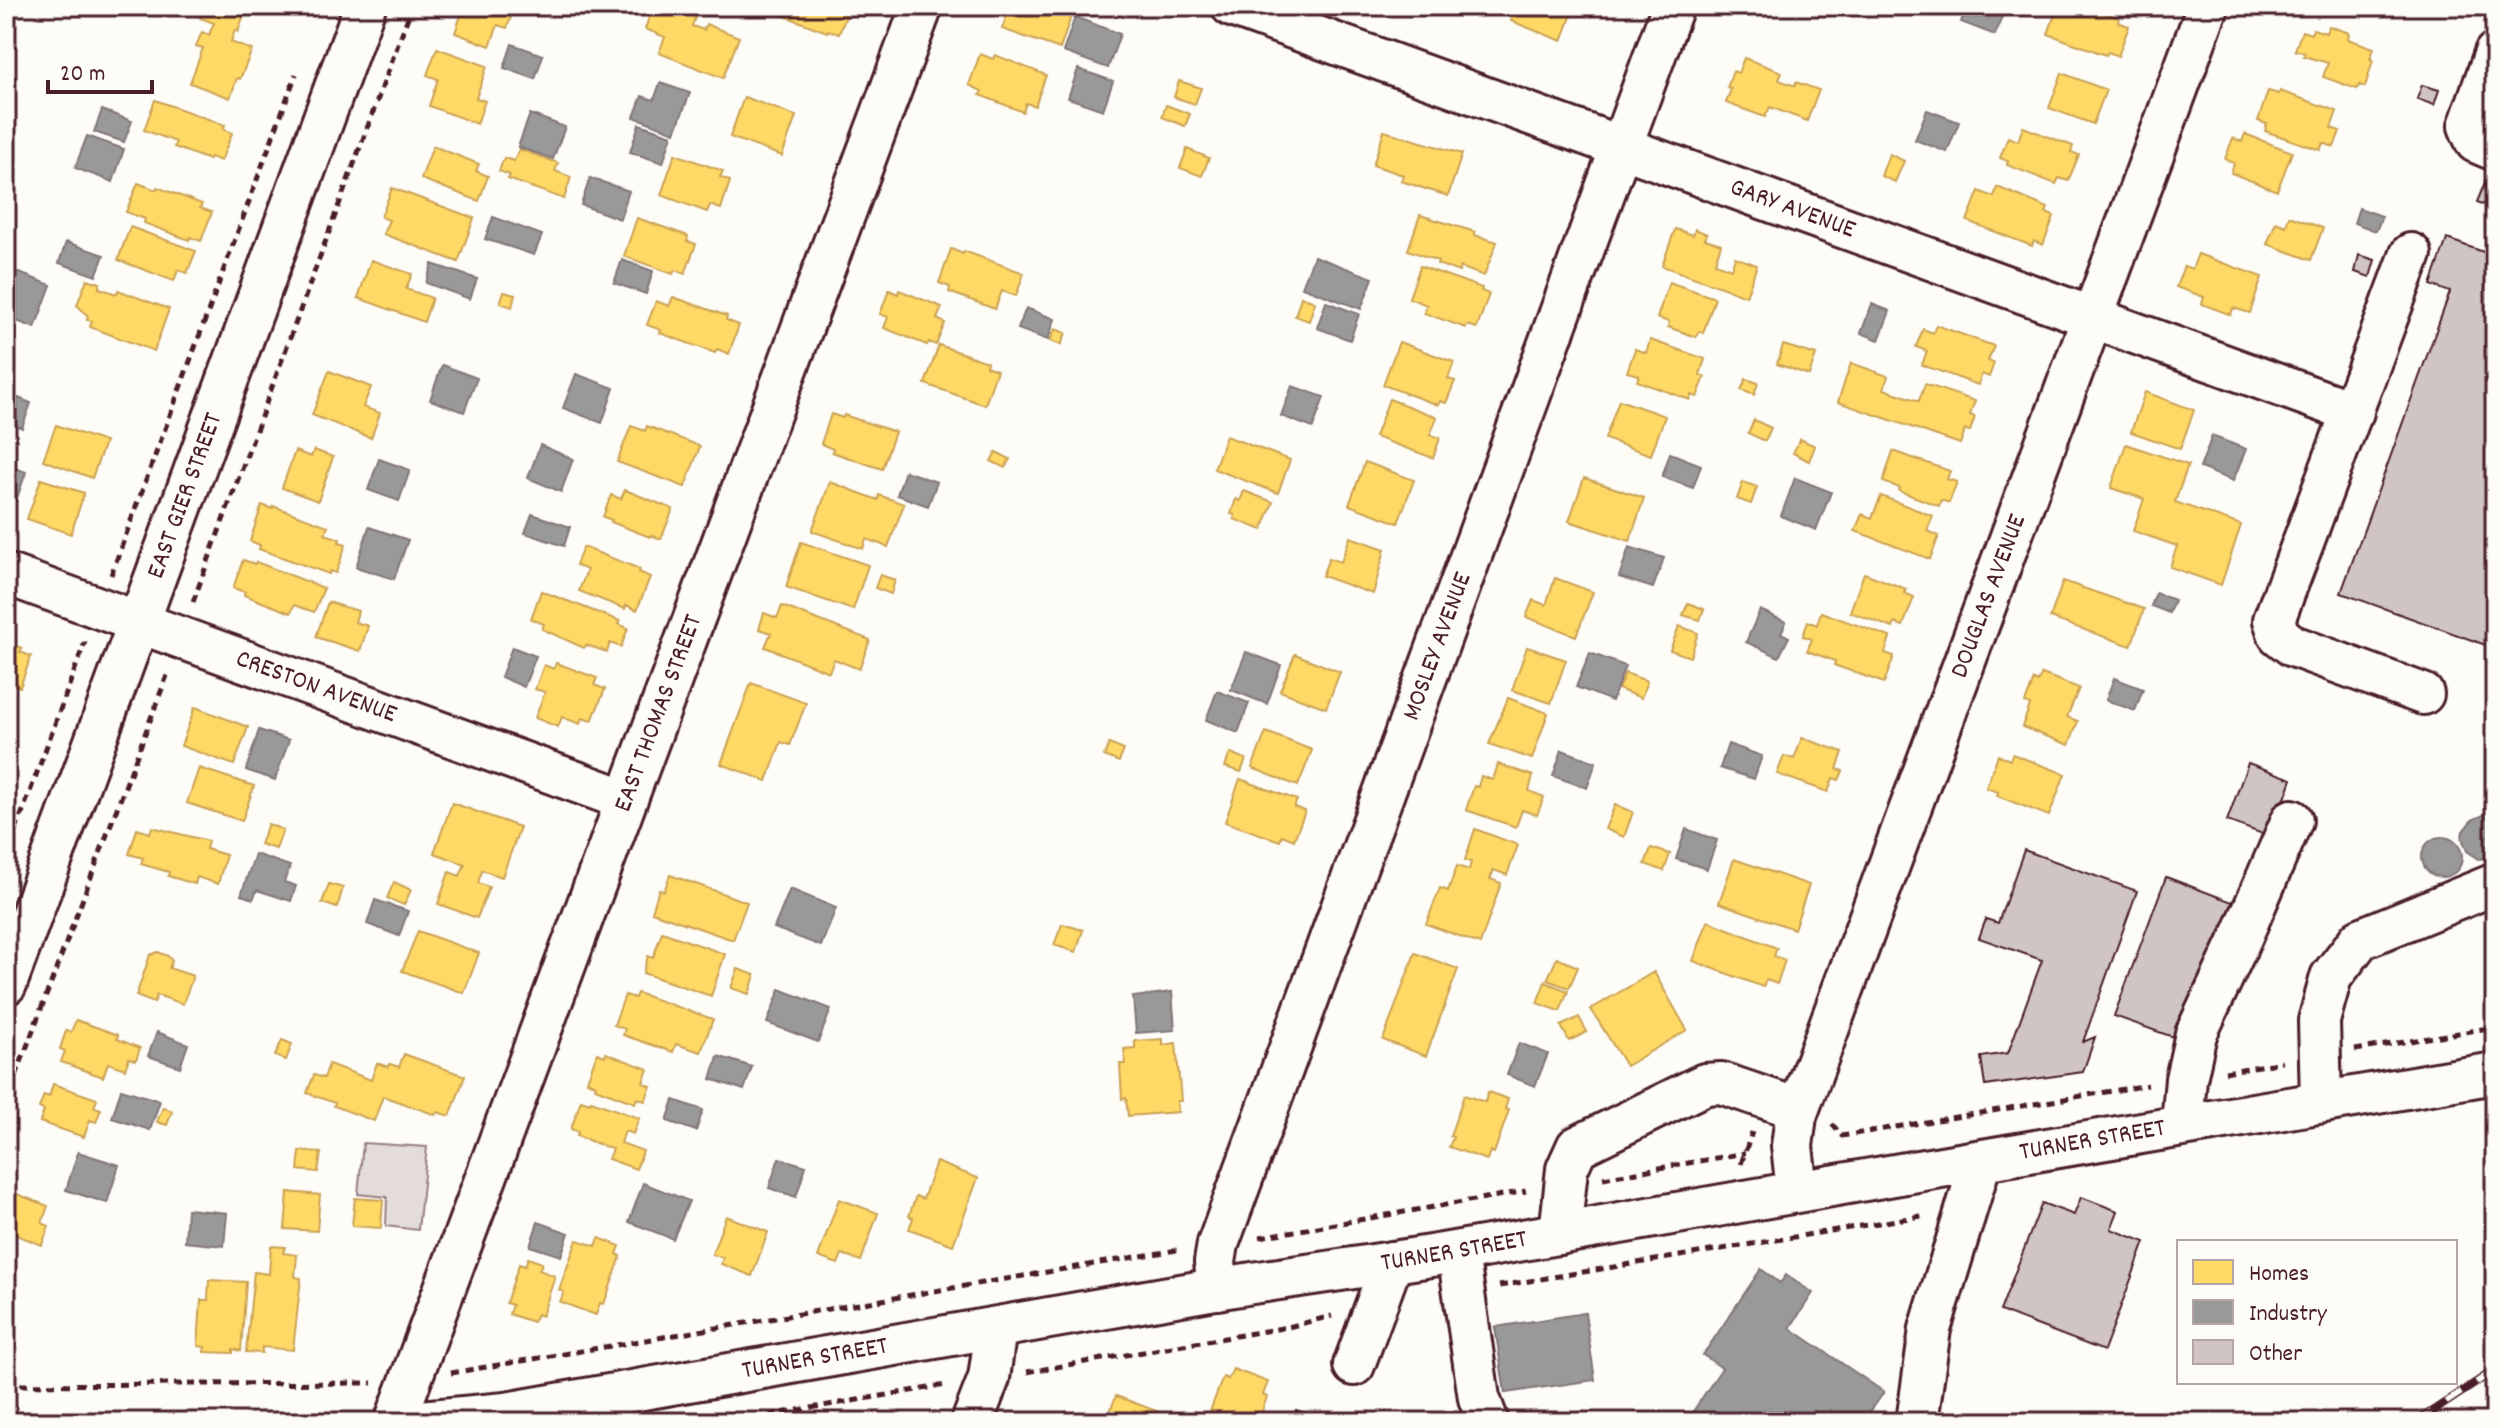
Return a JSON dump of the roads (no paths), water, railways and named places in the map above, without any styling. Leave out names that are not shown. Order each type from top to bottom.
[{"type":"street","name":"EAST GIER STREET","points":[[6,984],[365,6]]},
{"type":"street","name":"EAST THOMAS STREET","points":[[395,1422],[922,6]]},
{"type":"street","name":"GARY AVENUE","points":[[1232,6],[2353,412]]},
{"type":"street","name":"MOSLEY AVENUE","points":[[1218,1289],[1215,1262],[1218,1244],[1673,6]]},
{"type":"street","name":"DOUGLAS AVENUE","points":[[1797,1191],[1792,1146],[1814,1114],[2091,318],[2208,6]]},
{"type":"street","points":[[2495,53],[2469,126],[2476,142],[2495,150]]},
{"type":"street","points":[[2411,254],[2274,620],[2279,635],[2293,646],[2423,694]]},
{"type":"street","name":"CRESTON AVENUE","points":[[6,574],[626,800]]},
{"type":"street","points":[[2182,1124],[2186,1079],[2196,1034],[2292,820]]},
{"type":"street","points":[[2321,1101],[2319,1021],[2331,977],[2360,939],[2495,884]]},
{"type":"street","name":"TURNER STREET","points":[[410,1422],[506,1413],[1218,1289],[1458,1252],[2182,1124],[2495,1073]]},
{"type":"street","points":[[1560,1234],[1567,1169],[1577,1147],[1705,1084],[1721,1083],[1814,1114]]},
{"type":"street","points":[[1917,1422],[1930,1329],[1981,1161]]},
{"type":"street","points":[[1458,1252],[1479,1398],[1488,1422]]},
{"type":"street","points":[[1354,1365],[1392,1262]]},
{"type":"street","points":[[959,1409],[989,1378],[996,1328]]},
{"type":"railway","points":[[2416,1422],[2495,1370]]}]
